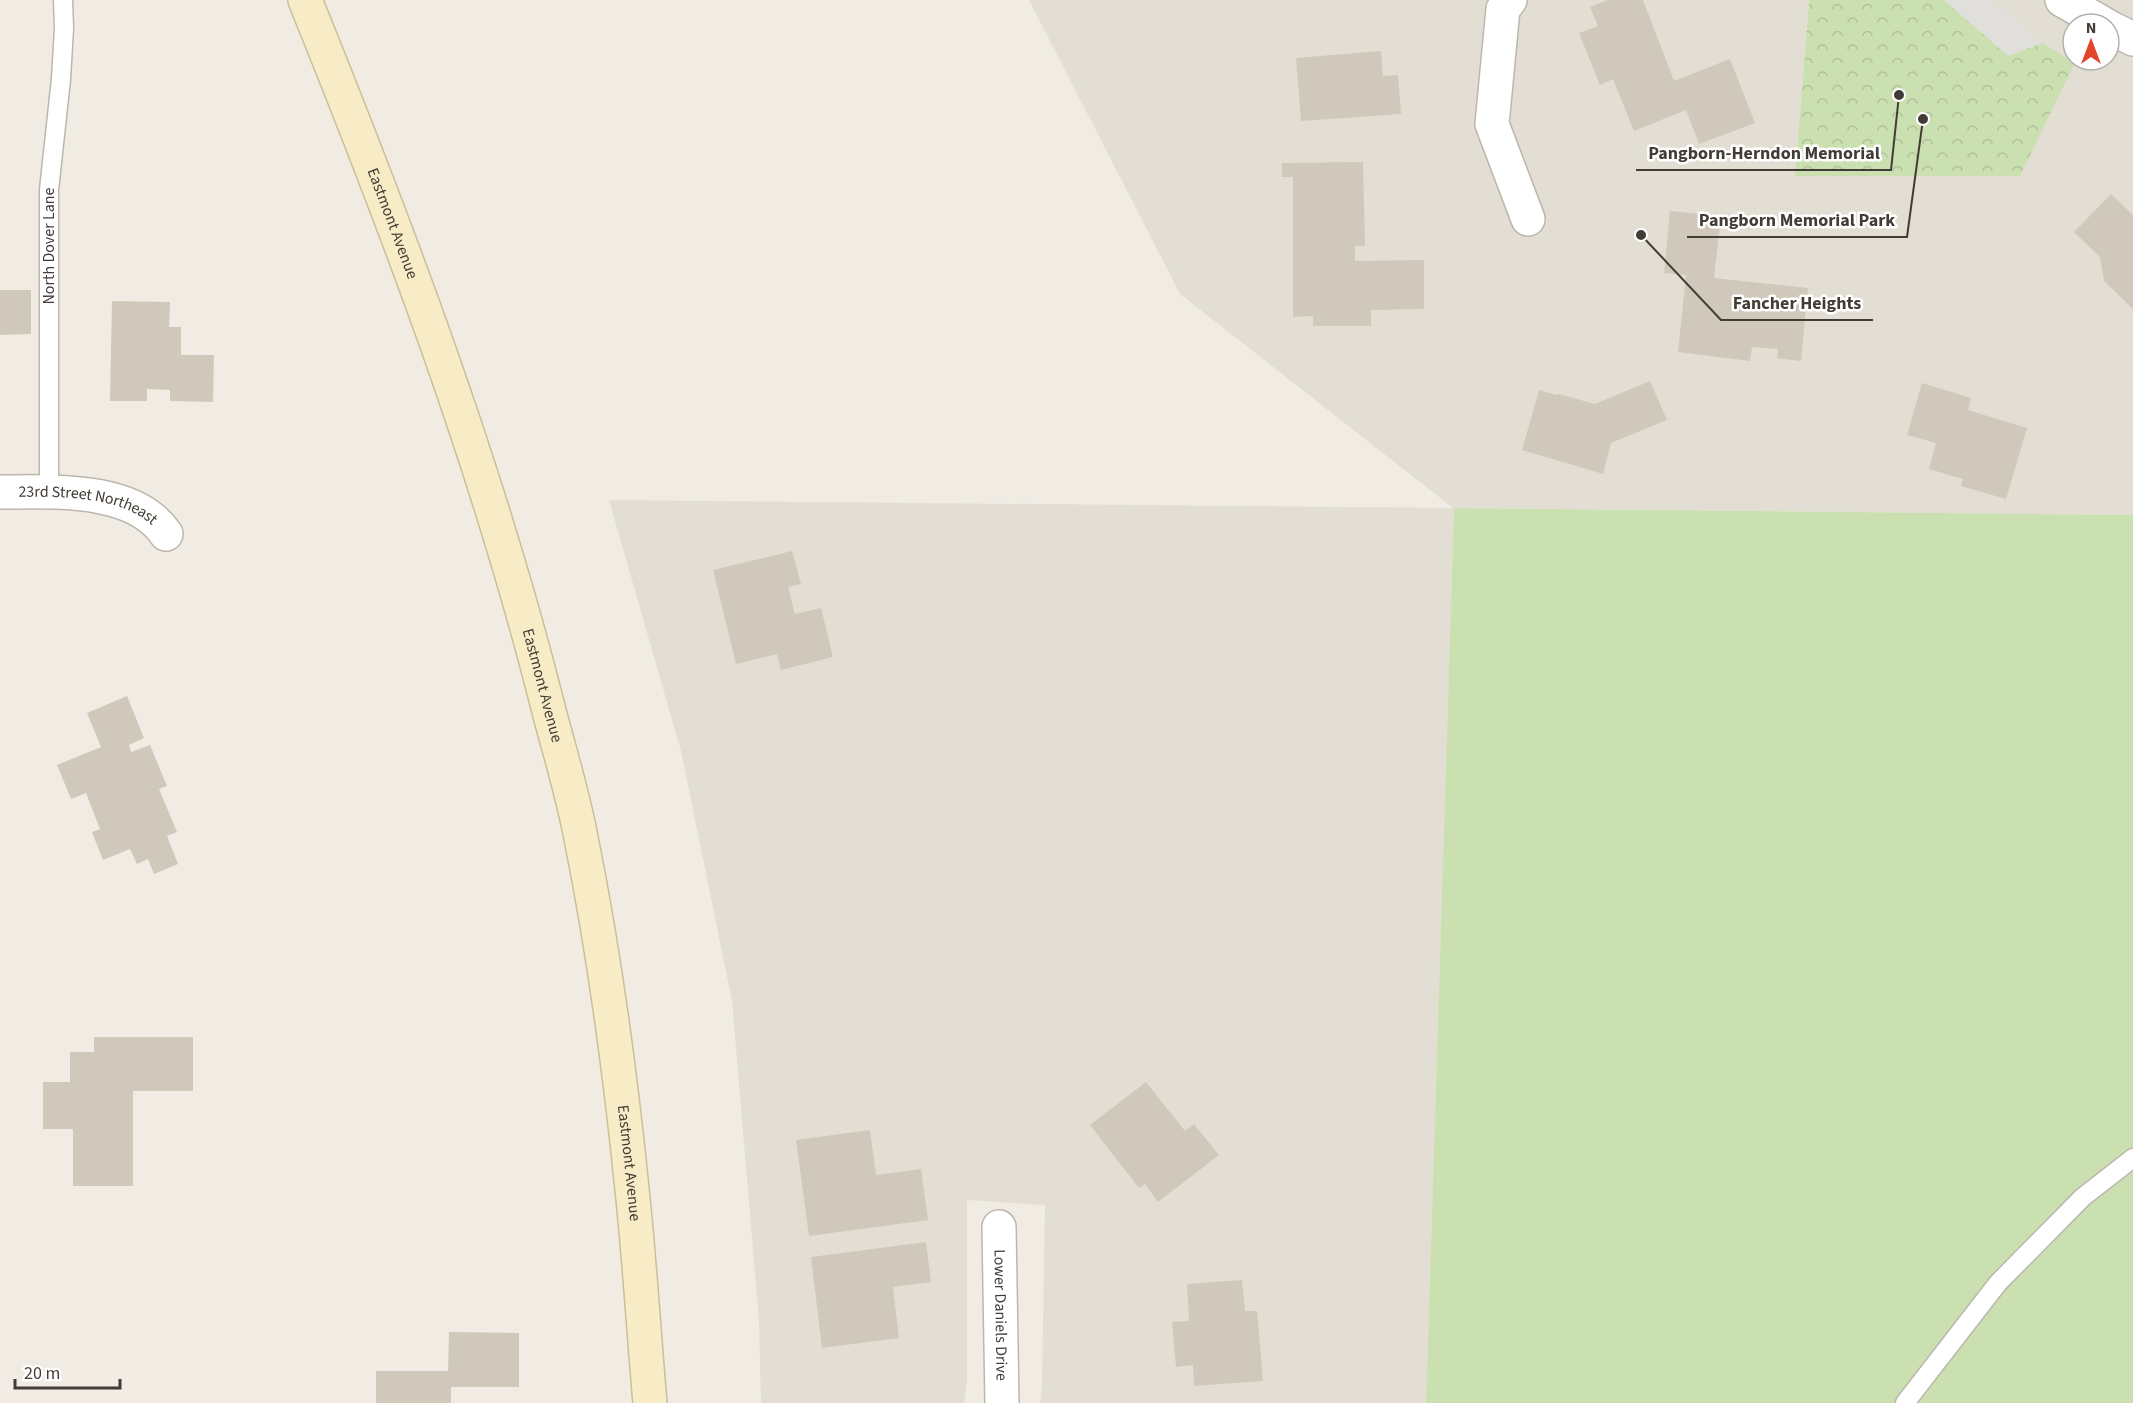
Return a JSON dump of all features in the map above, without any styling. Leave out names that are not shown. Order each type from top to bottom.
[{"type":"main road","name":"Eastmont Avenue","points":[[305,0],[405,256],[497,523],[529,631],[581,835],[604,962],[620,1081],[650,1403]]},
{"type":"street","points":[[1510,0],[1503,9],[1492,124],[1528,219]]},
{"type":"street","points":[[2062,0],[2083,12]]},
{"type":"street","name":"23rd Street Northeast","points":[[0,492],[50,492],[93,496],[128,505],[148,515],[166,534]]},
{"type":"street","name":"Lower Daniels Drive","points":[[999,1227],[1002,1403]]},
{"type":"lane","name":"North Dover Lane","points":[[50,492],[49,190],[61,79],[63,0]]},
{"type":"lane","points":[[1905,1403],[1998,1282],[2083,1197],[2133,1158]]},
{"type":"shaded area","points":[[1029,0],[1809,0],[1795,176],[2061,69],[2061,72],[2121,72],[2121,12],[2061,12],[2061,54],[2043,43],[1992,0],[2133,0],[2133,515],[1454,508],[1426,1403],[1040,1403],[1045,1205],[967,1200],[967,1380],[964,1403],[761,1403],[759,1321],[732,1001],[681,751],[609,500],[1453,508],[1180,294]]},
{"type":"shaded area","points":[[1944,0],[1992,0],[2043,43],[2008,56]]},
{"type":"green space","points":[[1809,0],[1992,0],[2043,43],[2061,54],[2061,72],[2071,72],[2020,176],[1795,176]]},
{"type":"green space","points":[[1454,508],[2133,515],[2133,1403],[1426,1403]]},
{"type":"building","points":[[1608,0],[1643,0],[1674,81],[1730,59],[1755,123],[1699,144],[1686,110],[1634,131],[1613,79],[1600,85],[1579,33],[1598,26],[1590,7]]},
{"type":"building","points":[[1381,51],[1383,76],[1398,75],[1401,114],[1301,121],[1296,58]]},
{"type":"building","points":[[1363,162],[1365,246],[1355,246],[1355,261],[1424,260],[1424,309],[1371,310],[1371,326],[1313,326],[1313,316],[1293,317],[1293,177],[1282,177],[1282,163]]},
{"type":"building","points":[[2111,194],[2133,215],[2133,309],[2104,281],[2100,257],[2074,232]]},
{"type":"building","points":[[1670,211],[1721,216],[1714,278],[1808,288],[1801,361],[1777,358],[1778,349],[1752,347],[1750,361],[1678,352],[1686,275],[1664,273]]},
{"type":"building","points":[[0,290],[31,290],[31,334],[0,335]]},
{"type":"building","points":[[112,301],[170,302],[169,327],[181,327],[181,355],[214,355],[213,402],[170,401],[170,390],[147,389],[147,401],[110,401]]},
{"type":"building","points":[[1650,381],[1667,420],[1611,443],[1603,474],[1522,450],[1539,390],[1595,404]]},
{"type":"building","points":[[1922,383],[1971,398],[1968,410],[2027,428],[2006,499],[1961,486],[1963,479],[1929,469],[1936,443],[1907,435]]},
{"type":"building","points":[[792,551],[801,584],[788,587],[795,614],[821,608],[833,657],[781,670],[777,654],[736,664],[713,570]]},
{"type":"building","points":[[127,696],[144,738],[129,745],[131,752],[150,745],[167,786],[159,789],[177,832],[167,836],[178,864],[154,874],[148,859],[137,864],[130,849],[103,860],[92,832],[100,829],[86,793],[71,799],[57,765],[101,747],[87,713]]},
{"type":"building","points":[[94,1037],[193,1037],[193,1091],[133,1091],[133,1186],[73,1186],[73,1129],[43,1129],[43,1082],[70,1082],[70,1052],[94,1052]]},
{"type":"building","points":[[1146,1082],[1185,1131],[1194,1124],[1219,1155],[1158,1202],[1145,1184],[1139,1188],[1090,1125]]},
{"type":"building","points":[[870,1130],[876,1175],[921,1169],[928,1220],[809,1236],[796,1140]]},
{"type":"building","points":[[926,1242],[931,1282],[893,1287],[899,1338],[822,1348],[811,1257]]},
{"type":"building","points":[[1242,1280],[1245,1311],[1257,1311],[1263,1381],[1194,1386],[1193,1365],[1176,1367],[1172,1322],[1189,1321],[1187,1284]]},
{"type":"building","points":[[449,1332],[519,1333],[519,1387],[451,1387],[451,1403],[376,1403],[376,1371],[448,1371]]},
{"type":"place","name":"Pangborn-Herndon Memorial","points":[[1899,95]]},
{"type":"place","name":"Pangborn Memorial Park","points":[[1923,119]]},
{"type":"place","name":"Fancher Heights","points":[[1641,235]]}]
